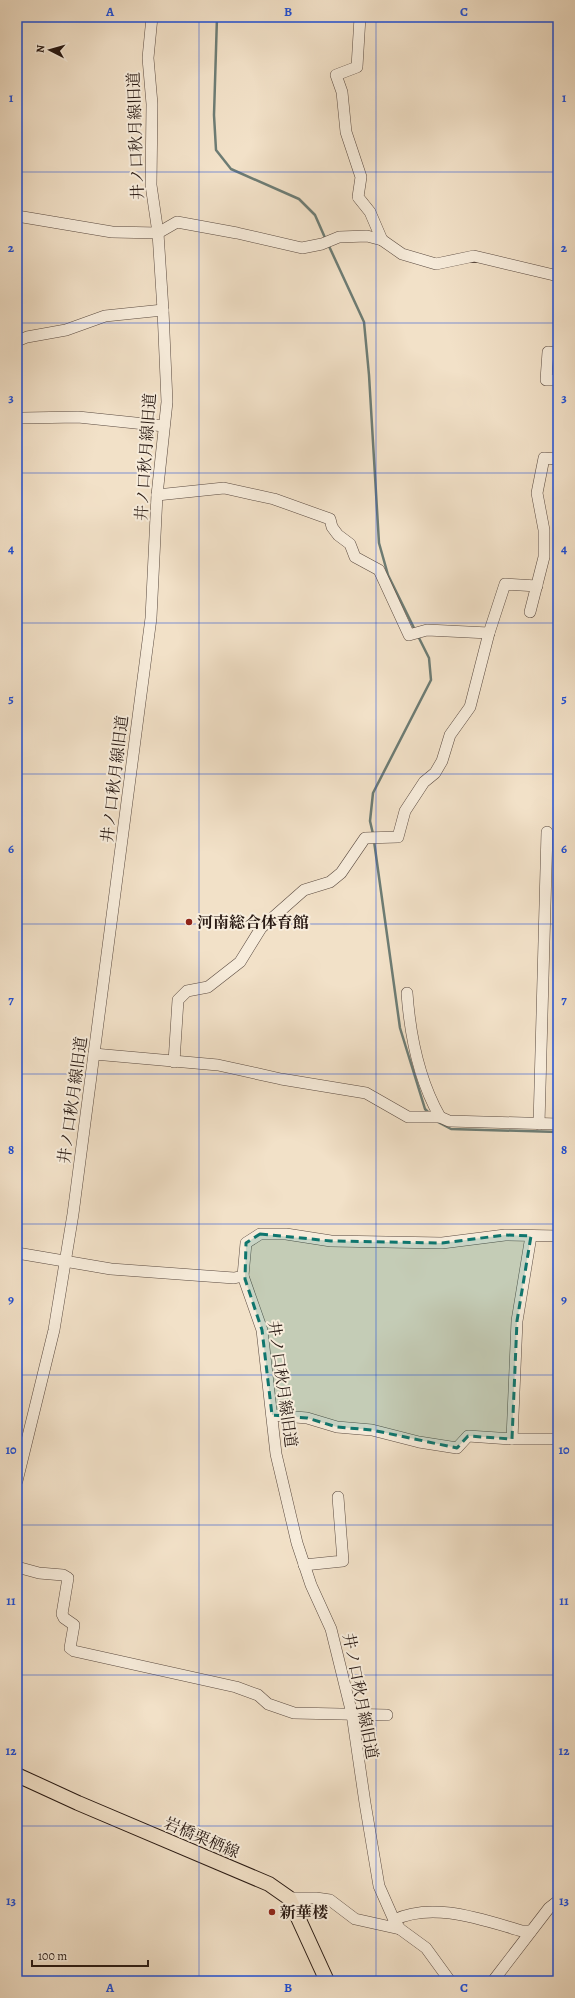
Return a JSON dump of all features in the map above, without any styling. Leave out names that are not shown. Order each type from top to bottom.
[{"type":"main road","name":"岩橋栗栖線","points":[[17,1775],[78,1803],[269,1884],[289,1898]]},
{"type":"main road","points":[[289,1898],[327,1981]]},
{"type":"street","name":"井ノ口秋月線旧道","points":[[17,1481],[54,1330],[65,1262],[94,1054],[151,618],[157,495],[167,402],[164,310],[158,233],[151,185],[152,104],[148,58],[152,17]]},
{"type":"street","points":[[360,17],[357,68],[336,75],[342,92],[346,132],[361,177],[358,197],[370,212],[382,240]]},
{"type":"street","points":[[17,216],[112,232],[158,233],[177,222],[237,233],[302,248],[322,244],[339,237],[367,236],[382,240],[402,254],[436,264],[474,256],[558,276]]},
{"type":"street","points":[[17,341],[27,337],[66,330],[105,316],[164,310]]},
{"type":"street","points":[[558,353],[548,352],[546,380],[558,380]]},
{"type":"street","points":[[23,418],[78,417],[164,426]]},
{"type":"street","points":[[530,612],[544,557],[544,530],[537,493],[544,458],[558,459]]},
{"type":"street","points":[[157,495],[224,488],[274,499],[330,519],[332,527],[338,535],[350,544],[355,556],[379,570],[409,635],[427,630],[489,633]]},
{"type":"street","points":[[174,1062],[178,1000],[187,991],[208,987],[240,962],[261,928],[304,890],[330,882],[341,873],[365,838],[398,837],[405,811],[424,782],[435,773],[442,761],[450,735],[470,707],[489,633],[505,584],[537,586]]},
{"type":"street","points":[[539,1124],[547,832]]},
{"type":"street","points":[[407,993],[410,1028],[431,1101],[440,1117]]},
{"type":"street","points":[[94,1054],[218,1065],[280,1079],[366,1093],[408,1117],[440,1117],[449,1121],[558,1124]]},
{"type":"street","points":[[17,1253],[111,1269],[234,1278],[243,1276],[246,1243],[260,1234],[286,1234],[331,1240],[442,1243],[505,1235],[558,1236]]},
{"type":"street","points":[[512,1439],[517,1321],[531,1236]]},
{"type":"street","name":"井ノ口秋月線旧道","points":[[243,1276],[262,1330],[276,1454],[297,1543],[304,1565],[331,1629],[352,1714],[364,1804],[379,1886],[397,1925]]},
{"type":"street","points":[[272,1415],[307,1418],[337,1427],[372,1430],[419,1442],[457,1448],[468,1436],[512,1439],[558,1439]]},
{"type":"street","points":[[304,1565],[343,1561],[338,1497]]},
{"type":"street","points":[[17,1567],[39,1573],[63,1575],[68,1578],[62,1614],[64,1618],[74,1625],[70,1648],[74,1651],[236,1687],[258,1695],[268,1704],[294,1713],[387,1715]]},
{"type":"street","points":[[289,1898],[316,1898],[330,1900],[355,1920],[397,1925],[426,1948],[450,1981]]},
{"type":"street","points":[[493,1981],[549,1908],[558,1901]]},
{"type":"street","points":[[397,1925],[414,1912],[442,1912],[531,1931]]},
{"type":"highlighted area","points":[[260,1234],[331,1241],[442,1243],[505,1235],[531,1236],[517,1321],[512,1439],[468,1436],[457,1448],[372,1430],[337,1427],[307,1418],[272,1415],[262,1330],[245,1279],[246,1243]]},
{"type":"waterway","points":[[217,17],[214,115],[216,150],[231,169],[299,199],[315,215],[326,240]]},
{"type":"waterway","points":[[328,244],[364,322],[369,375],[379,543],[388,575],[415,630]]},
{"type":"waterway","points":[[373,834],[370,821],[373,793],[431,680],[429,658],[418,636]]},
{"type":"waterway","points":[[374,841],[400,1028],[425,1109],[429,1113]]},
{"type":"waterway","points":[[436,1121],[451,1129],[558,1132]]},
{"type":"place","name":"河南総合体育館","points":[[189,922]]},
{"type":"place","name":"新華楼","points":[[272,1912]]}]
